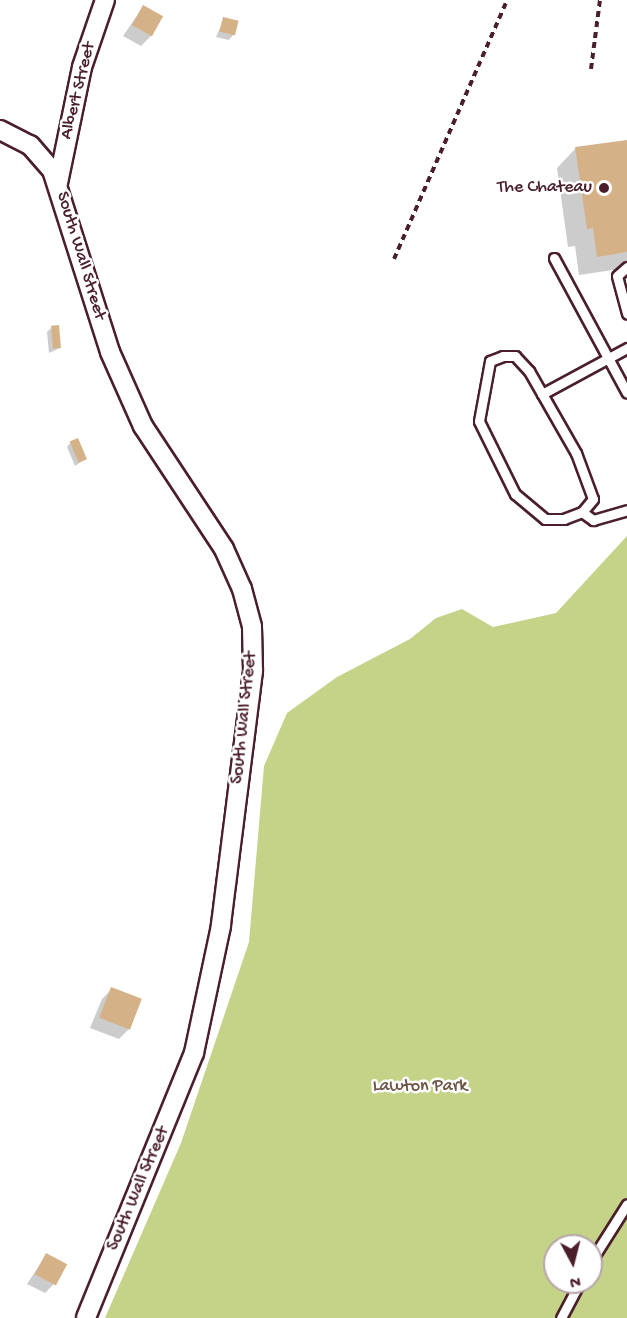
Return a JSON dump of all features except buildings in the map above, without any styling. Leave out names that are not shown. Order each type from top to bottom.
[{"type":"street","name":"Albert Street","points":[[58,183],[81,67],[105,0]]},
{"type":"street","name":"South Wall Street","points":[[0,130],[30,145],[58,183],[110,352],[143,426],[224,549],[242,590],[252,627],[253,671],[221,926],[194,1053],[86,1318]]},
{"type":"lane","points":[[554,258],[627,393]]},
{"type":"lane","points":[[627,267],[617,276],[627,314]]},
{"type":"lane","points":[[542,393],[627,348]]},
{"type":"lane","points":[[515,356],[542,393],[589,480],[592,499],[582,513],[564,519],[545,519],[530,510],[515,494],[479,421],[490,361],[515,356]]},
{"type":"lane","points":[[582,513],[593,520],[627,510]]},
{"type":"lane","points":[[603,1242],[627,1204]]},
{"type":"lane","points":[[561,1318],[574,1294]]},
{"type":"path","points":[[394,258],[507,0]]},
{"type":"path","points":[[591,69],[600,0]]},
{"type":"green space","name":"Lawton Park","points":[[627,536],[627,1318],[105,1318],[181,1143],[249,942],[264,766],[287,713],[337,677],[410,639],[436,618],[462,609],[493,627],[556,613]]},
{"type":"place","name":"The Chateau","points":[[604,188]]}]
